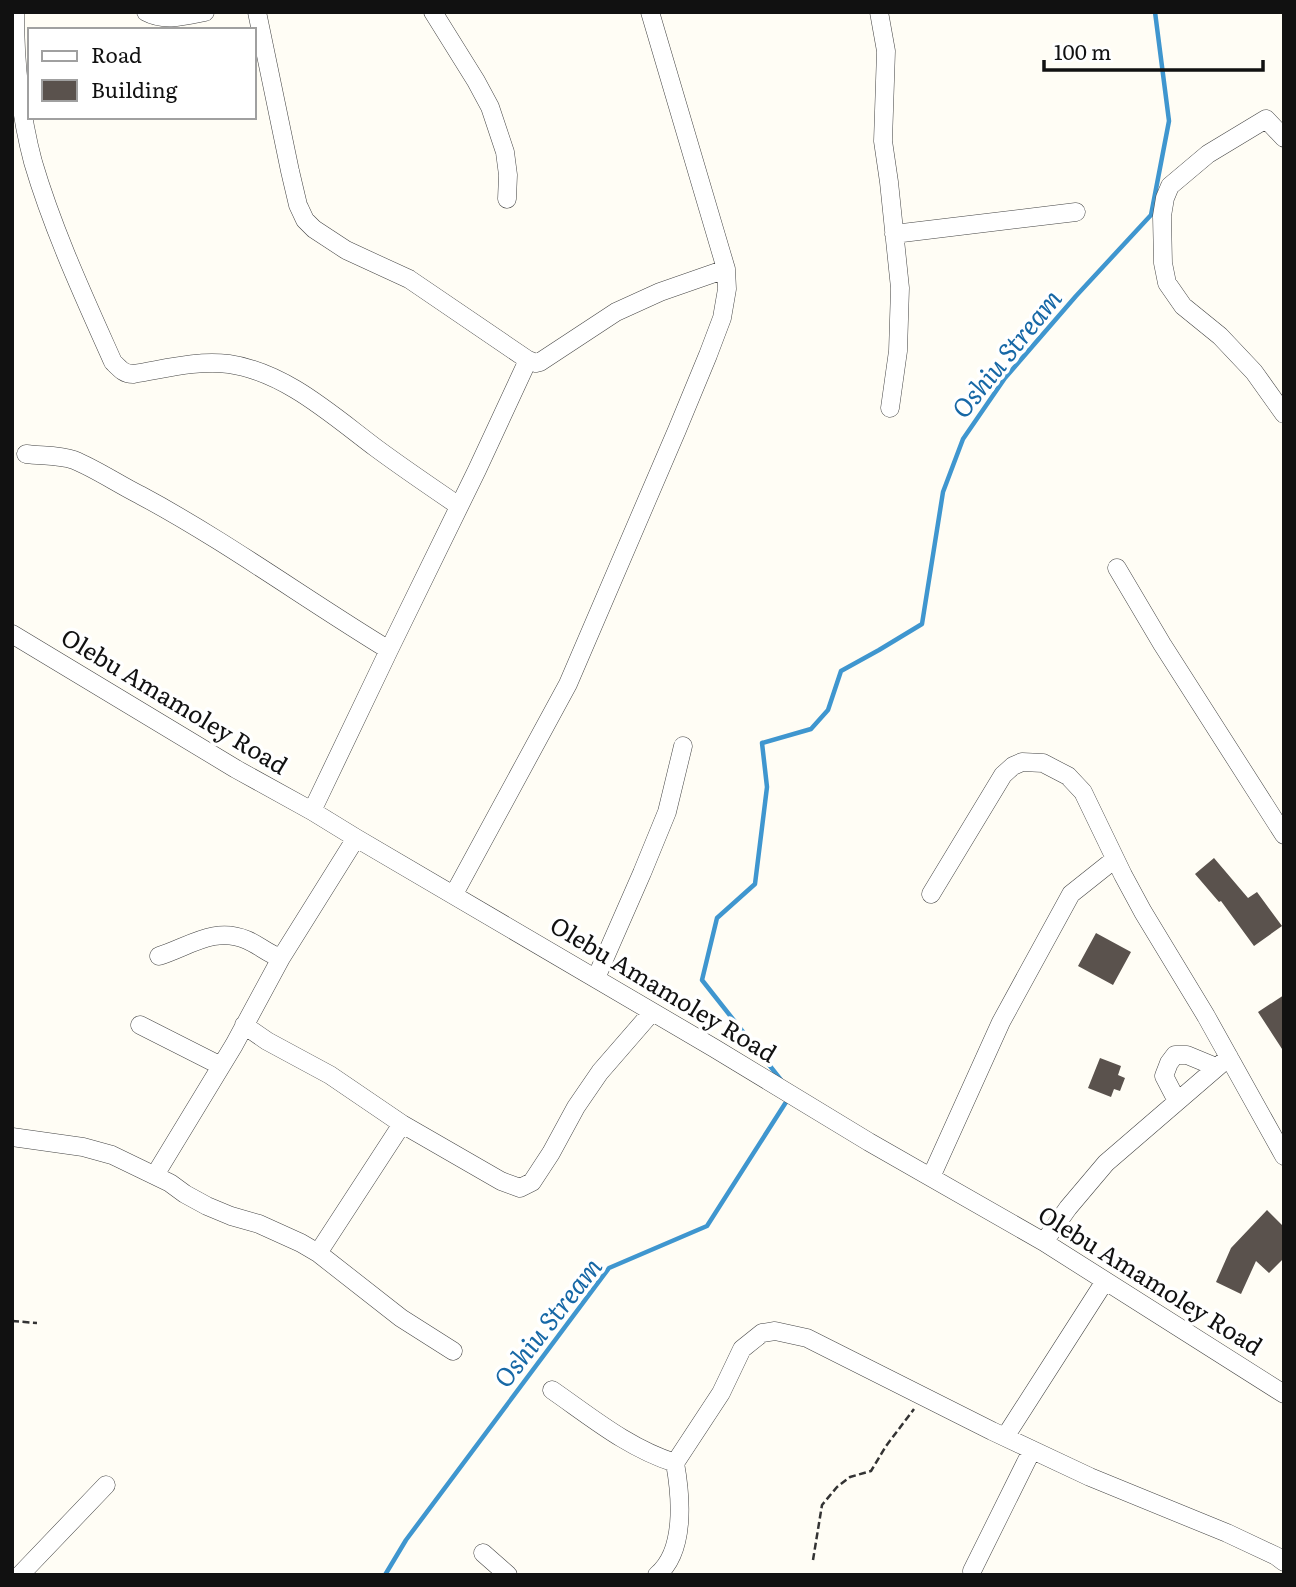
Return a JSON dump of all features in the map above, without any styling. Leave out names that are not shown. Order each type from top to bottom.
[{"type":"street","points":[[15,12],[17,69],[33,161],[56,227],[113,362],[127,374],[175,365],[225,364],[249,368],[294,389],[459,506]]},
{"type":"street","points":[[146,12],[171,18],[205,12]]},
{"type":"street","points":[[257,12],[289,171],[305,220],[346,250],[409,279],[528,360],[540,362],[616,312],[660,292],[726,269]]},
{"type":"street","points":[[433,12],[477,80],[489,107],[505,152],[509,175],[507,199]]},
{"type":"street","points":[[454,894],[568,684],[722,318],[727,289],[726,269],[650,12]]},
{"type":"street","points":[[879,12],[886,51],[883,141],[900,288],[899,334],[890,408]]},
{"type":"street","points":[[1284,138],[1266,119],[1208,154],[1170,186],[1162,216],[1163,262],[1167,284],[1183,306],[1220,336],[1254,372],[1284,414]]},
{"type":"street","points":[[894,234],[1076,212]]},
{"type":"street","points":[[312,811],[528,360]]},
{"type":"street","points":[[26,453],[59,456],[75,461],[160,506],[212,536],[388,650]]},
{"type":"street","points":[[1117,568],[1162,644],[1284,835]]},
{"type":"street","name":"Olebu Amamoley Road","points":[[15,642],[312,811],[1044,1242],[1284,1394]]},
{"type":"street","points":[[596,978],[667,812],[683,746]]},
{"type":"street","points":[[931,894],[1003,775],[1013,766],[1021,762],[1042,763],[1068,776],[1083,792],[1115,859],[1222,1062],[1284,1156]]},
{"type":"street","points":[[155,1175],[221,1066],[281,958],[356,838]]},
{"type":"street","points":[[931,1177],[1001,1022],[1071,894],[1115,859]]},
{"type":"street","points":[[159,956],[198,940],[229,934],[281,958]]},
{"type":"street","points":[[244,1025],[267,1041],[330,1075],[402,1124],[501,1181],[520,1188],[532,1182],[600,1072],[652,1012]]},
{"type":"street","points":[[140,1025],[221,1066]]},
{"type":"street","points":[[1177,1101],[1164,1076],[1175,1055],[1222,1062]]},
{"type":"street","points":[[1044,1242],[1068,1208],[1106,1163],[1222,1062]]},
{"type":"street","points":[[318,1253],[402,1124]]},
{"type":"street","points":[[12,1137],[83,1147],[112,1155],[170,1183],[207,1206],[259,1224],[301,1243],[318,1253],[401,1318],[453,1351]]},
{"type":"street","points":[[1006,1437],[1105,1281]]},
{"type":"street","points":[[657,1575],[669,1562],[674,1550],[680,1495],[675,1463],[721,1393],[742,1349],[762,1333],[775,1331],[807,1338],[1090,1477],[1281,1554]]},
{"type":"street","points":[[552,1390],[631,1445],[675,1463]]},
{"type":"street","points":[[972,1571],[1032,1450]]},
{"type":"street","points":[[20,1575],[106,1485]]},
{"type":"street","points":[[483,1553],[508,1575]]},
{"type":"path","points":[[12,1321],[37,1323]]},
{"type":"path","points":[[813,1560],[822,1505],[850,1477],[871,1471],[886,1446],[924,1397]]},
{"type":"building","points":[[1214,858],[1248,898],[1257,892],[1282,926],[1254,946],[1221,901],[1219,902],[1195,874]]},
{"type":"building","points":[[1096,933],[1131,952],[1113,985],[1078,966]]},
{"type":"building","points":[[1284,995],[1284,1052],[1258,1012]]},
{"type":"building","points":[[1100,1058],[1121,1066],[1118,1075],[1125,1078],[1120,1091],[1114,1089],[1111,1097],[1088,1088]]},
{"type":"building","points":[[1267,1210],[1284,1227],[1284,1258],[1269,1273],[1256,1261],[1241,1294],[1216,1282],[1231,1248]]},
{"type":"waterway","name":"Oshiu Stream","points":[[781,1080],[702,980],[717,918],[755,884],[767,787],[762,743],[811,729],[828,710],[841,671],[922,624],[943,492],[963,439],[1005,378],[1151,215],[1169,121],[1155,12]]},
{"type":"waterway","name":"Oshiu Stream","points":[[385,1575],[406,1540],[609,1268],[707,1226],[788,1099]]}]
